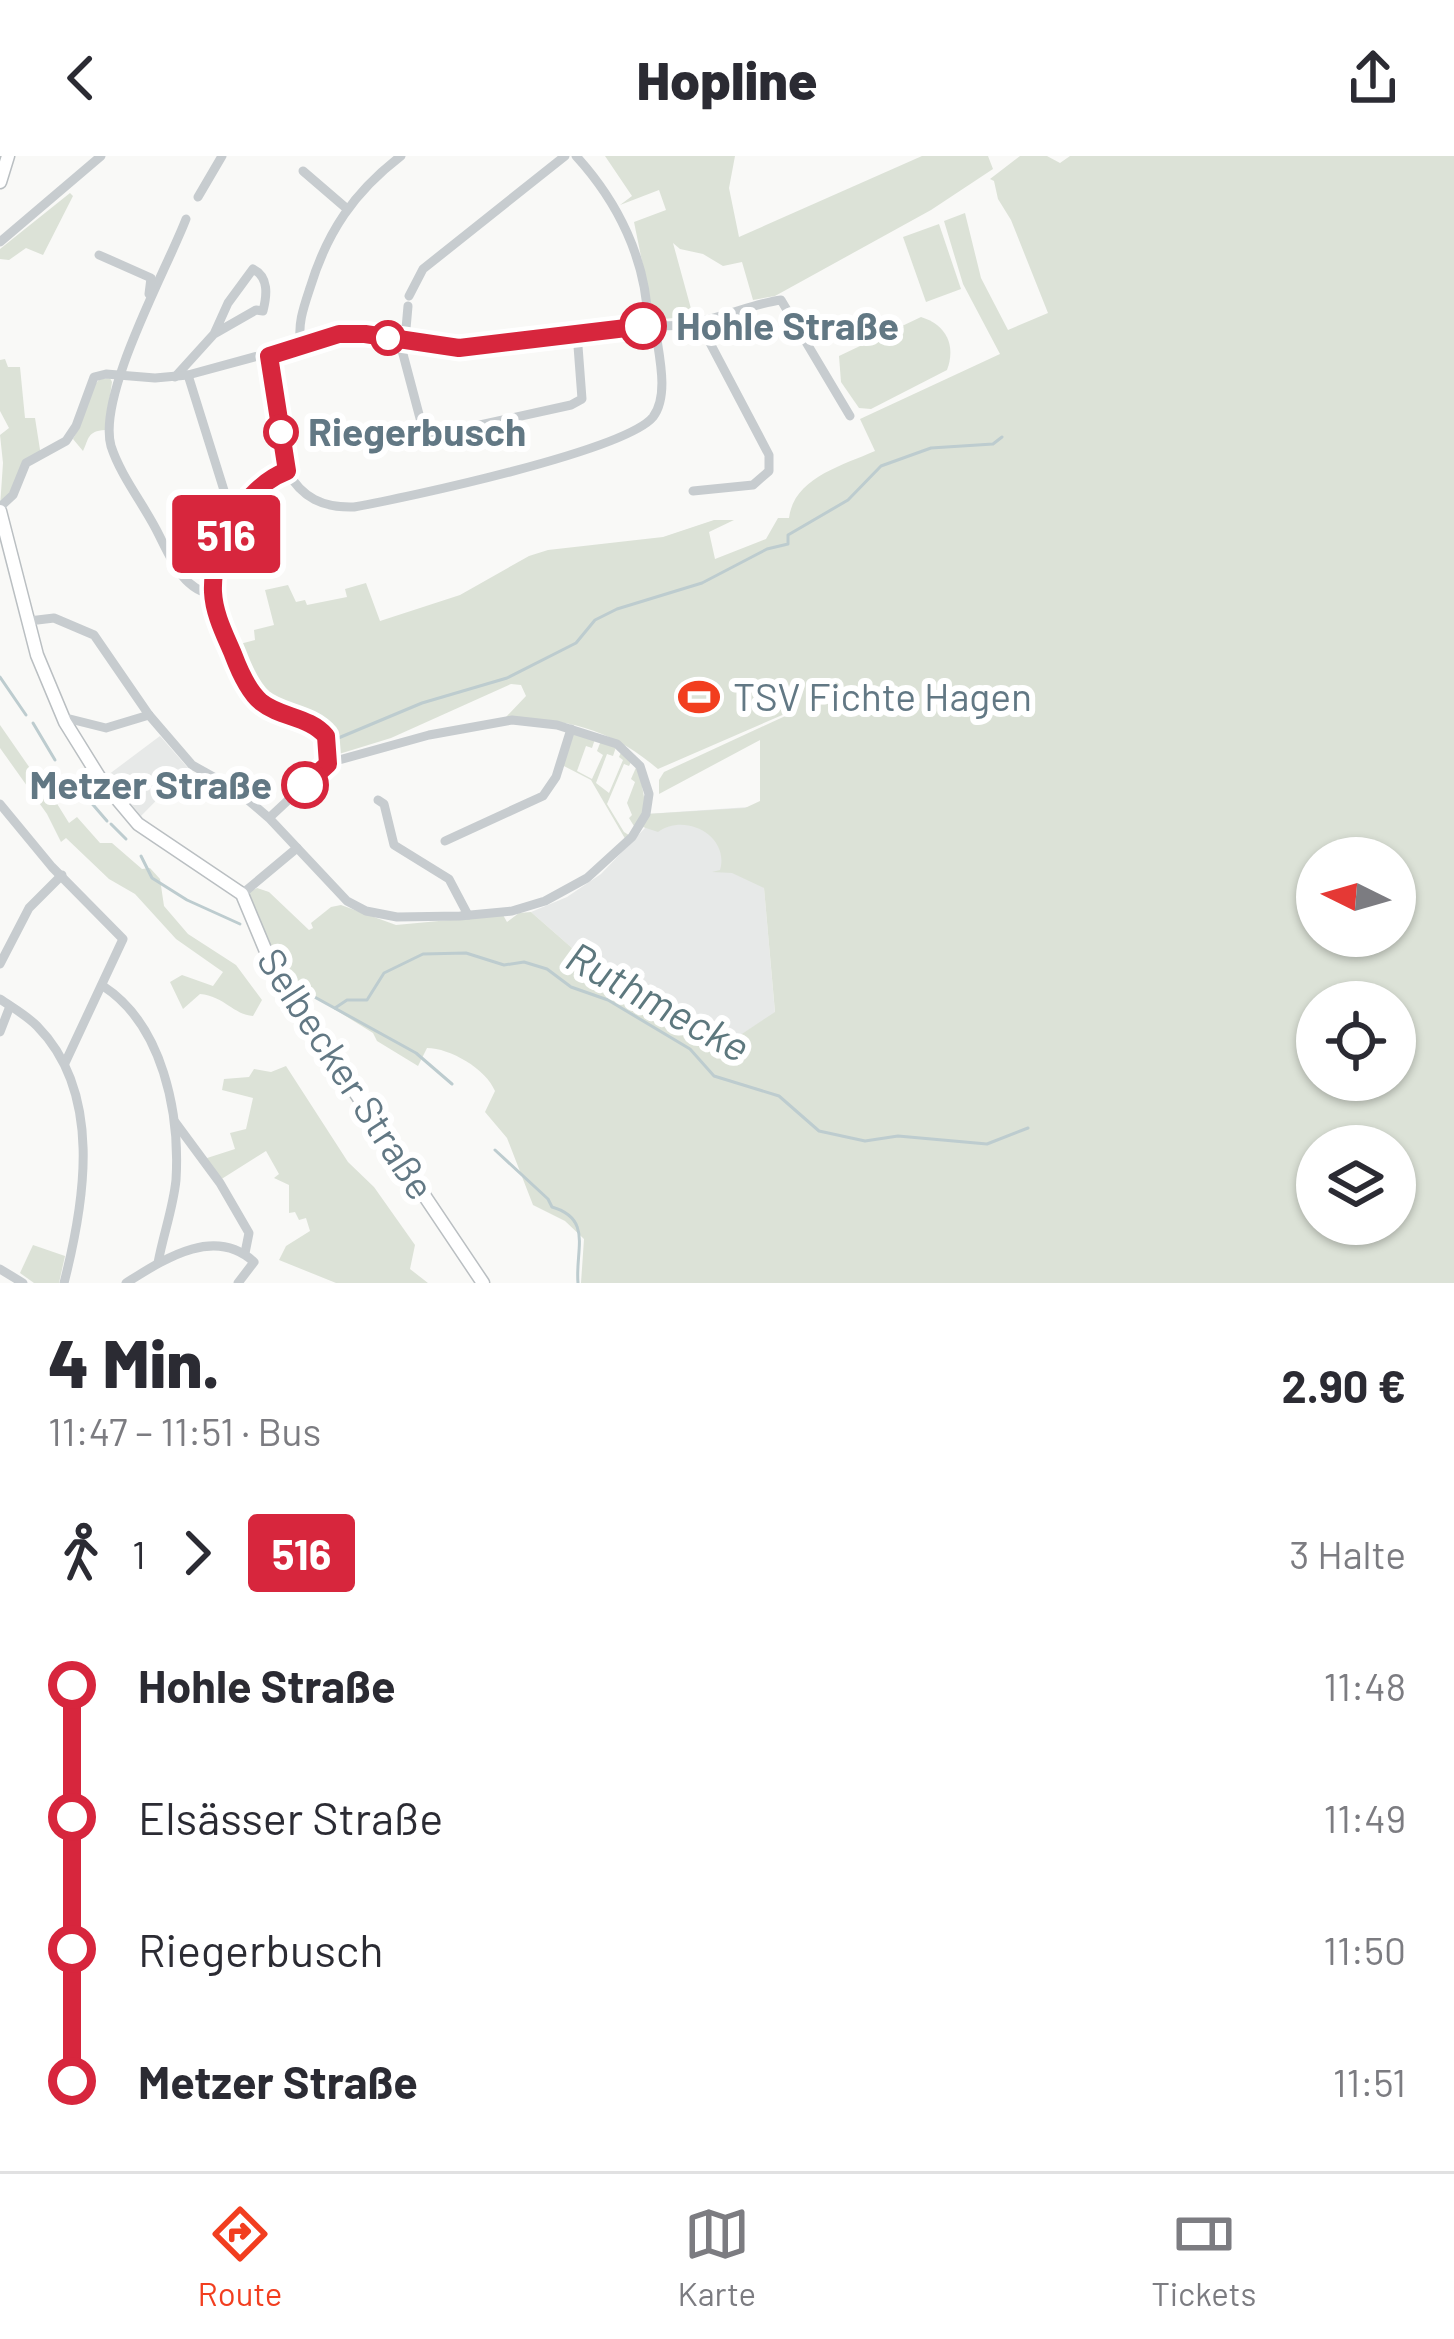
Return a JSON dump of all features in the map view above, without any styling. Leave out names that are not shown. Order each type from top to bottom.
[{"type":"main road","points":[[0,182],[8,156]]},
{"type":"main road","points":[[0,509],[48,688],[101,780],[138,824],[242,894]]},
{"type":"main road","name":"Selbecker Straße","points":[[242,894],[275,973],[483,1283]]},
{"type":"street","points":[[0,242],[100,156]]},
{"type":"street","points":[[198,197],[222,156]]},
{"type":"street","points":[[301,344],[299,332],[317,262],[346,208],[400,156]]},
{"type":"street","points":[[565,156],[423,268],[409,301],[402,340],[425,437],[582,399],[577,333]]},
{"type":"street","points":[[269,356],[287,471],[308,497],[333,507],[354,507],[494,475],[589,448],[638,428],[658,408],[662,396],[652,324],[626,228],[611,198],[576,156]]},
{"type":"street","points":[[303,171],[346,208]]},
{"type":"street","points":[[187,219],[121,375],[110,419],[113,451],[178,570],[194,589],[213,594]]},
{"type":"street","points":[[99,255],[151,278],[150,305]]},
{"type":"street","points":[[175,377],[214,334],[243,280],[253,269],[261,273],[265,281],[262,310],[214,334]]},
{"type":"street","points":[[0,509],[13,495],[26,463],[58,447],[73,432],[91,380],[106,374],[188,375],[339,334],[476,347],[702,320],[781,300],[850,416]]},
{"type":"street","points":[[693,490],[753,485],[770,470],[769,455],[702,320]]},
{"type":"street","points":[[188,375],[227,500],[238,514]]},
{"type":"street","points":[[287,471],[238,514],[217,558],[213,594],[251,691],[275,711],[319,727],[326,736],[328,764]]},
{"type":"street","points":[[29,621],[54,618],[94,635],[149,715],[191,765],[236,789],[358,908],[397,917],[468,915],[512,911],[545,901],[587,878],[632,837],[644,819],[648,786],[633,758],[612,742],[571,729],[512,720],[429,735],[328,764],[269,818]]},
{"type":"street","points":[[65,722],[70,718],[106,728],[149,715]]},
{"type":"street","points":[[445,841],[543,796],[556,777],[571,729]]},
{"type":"street","points":[[378,800],[384,804],[394,845],[449,879],[468,915]]},
{"type":"street","points":[[0,804],[122,935],[65,1063]]},
{"type":"street","points":[[242,894],[297,848]]},
{"type":"street","points":[[0,964],[29,908],[62,875]]},
{"type":"street","points":[[103,986],[125,1005],[146,1035],[176,1122],[176,1183],[158,1263]]},
{"type":"street","points":[[0,999],[36,1024],[65,1063],[79,1103],[82,1157],[75,1239],[64,1283]]},
{"type":"street","points":[[0,1032],[10,1006]]},
{"type":"street","points":[[176,1122],[249,1233],[250,1258],[238,1283]]},
{"type":"street","points":[[126,1283],[195,1248],[222,1247],[250,1258]]},
{"type":"street","points":[[1,1272],[23,1283]]},
{"type":"shaded area","points":[[605,156],[735,156],[729,188],[739,237],[922,156],[988,156],[993,169],[931,210],[775,296],[753,300],[742,262],[723,266],[673,243],[693,316],[654,320],[634,222],[666,210],[659,190],[620,205],[632,196]]},
{"type":"shaded area","points":[[1020,156],[1047,156],[1060,163],[1070,156],[1454,156],[1454,1283],[581,1283],[584,1239],[565,1221],[533,1205],[507,1138],[485,1112],[495,1091],[484,1075],[466,1061],[436,1049],[427,1048],[418,1066],[281,976],[245,895],[257,888],[269,892],[309,930],[331,907],[341,905],[396,925],[503,915],[507,922],[519,913],[531,912],[572,948],[609,967],[642,1009],[712,1043],[731,1041],[775,1012],[764,888],[732,873],[712,872],[720,870],[718,847],[692,826],[669,826],[658,832],[640,826],[637,831],[627,803],[638,763],[647,814],[745,808],[760,801],[760,740],[659,794],[659,780],[664,772],[794,712],[797,694],[791,693],[787,713],[658,769],[605,735],[549,721],[506,717],[526,696],[521,685],[511,684],[391,738],[339,754],[333,744],[328,745],[326,736],[280,711],[257,692],[236,645],[255,640],[254,630],[274,625],[265,590],[288,585],[296,602],[305,600],[307,605],[347,597],[345,589],[366,583],[380,621],[460,595],[548,550],[663,537],[714,520],[734,520],[709,532],[715,559],[766,539],[778,518],[789,518],[809,483],[875,451],[860,419],[1000,354],[963,284],[944,221],[965,213],[981,278],[1008,330],[1048,313],[990,179]]},
{"type":"shaded area","points":[[70,193],[73,196],[43,255],[26,248],[9,260],[0,259],[0,249]]},
{"type":"shaded area","points":[[939,224],[961,289],[926,302],[903,237]]},
{"type":"shaded area","points":[[921,317],[947,337],[947,370],[871,409],[859,408],[841,382],[839,356]]},
{"type":"shaded area","points":[[5,359],[8,367],[20,367],[25,418],[35,418],[41,456],[33,458],[0,507],[0,435],[9,428],[0,411],[0,360]]},
{"type":"shaded area","points":[[110,378],[105,430],[92,434],[83,451],[73,439],[87,400],[100,379]]},
{"type":"shaded area","points":[[0,725],[69,823],[77,817],[100,843],[112,843],[142,869],[150,868],[160,879],[164,906],[188,934],[236,965],[262,1000],[253,1016],[200,994],[183,1009],[170,982],[182,975],[213,986],[223,972],[176,939],[135,894],[109,879],[66,838],[61,842],[0,748]]},
{"type":"shaded area","points":[[571,729],[596,736],[592,748],[586,746],[577,771],[592,779],[603,755],[597,751],[602,738],[617,744],[613,756],[607,754],[596,783],[609,793],[623,748],[633,758],[629,766],[624,764],[607,804],[632,837],[627,842],[591,780],[560,764]]},
{"type":"shaded area","points":[[160,736],[188,768],[141,816],[108,775]]},
{"type":"shaded area","points":[[749,807],[764,888],[775,1013],[731,1041],[712,1043],[642,1009],[609,967],[572,948],[531,912],[567,897],[601,874],[645,828],[646,814]]},
{"type":"shaded area","points":[[286,1066],[348,1162],[374,1187],[415,1245],[410,1269],[428,1283],[336,1283],[279,1260],[286,1246],[310,1231],[306,1218],[299,1220],[295,1212],[289,1213],[289,1185],[274,1178],[279,1174],[266,1151],[220,1180],[204,1159],[235,1149],[230,1133],[246,1129],[253,1098],[222,1090],[224,1079],[249,1077],[254,1069],[271,1072]]},
{"type":"shaded area","points":[[33,1245],[65,1256],[59,1283],[34,1283],[20,1273]]},
{"type":"waterway","points":[[336,739],[422,703],[507,678],[576,643],[595,620],[617,609],[702,583],[767,549],[788,544],[788,535],[848,500],[881,466],[931,448],[993,444],[1002,437]]},
{"type":"waterway","points":[[0,677],[26,715]]},
{"type":"waterway","points":[[33,723],[55,760]]},
{"type":"waterway","points":[[82,792],[107,821]]},
{"type":"waterway","points":[[111,824],[126,839]]},
{"type":"waterway","points":[[141,856],[152,878],[240,924]]},
{"type":"waterway","points":[[273,953],[291,984],[416,1053],[452,1084]]},
{"type":"waterway","name":"Ruthmecke","points":[[335,1008],[347,1000],[367,1000],[384,973],[423,954],[466,953],[504,965],[524,962],[608,1000],[690,1049],[714,1076],[779,1096],[819,1131],[865,1141],[898,1136],[987,1144],[1028,1128]]},
{"type":"waterway","points":[[495,1150],[552,1207],[573,1219],[579,1237],[578,1283]]},
{"type":"bus line","name":"516","points":[[305,785],[328,764],[326,736],[309,722],[275,711],[251,691],[213,594],[217,558],[230,528],[252,498],[287,471],[269,356],[339,334],[459,348],[643,326]]},
{"type":"place","name":"Hohle Straße","points":[[643,326]]},
{"type":"place","name":"Riegerbusch","points":[[281,432]]},
{"type":"place","name":"TSV Fichte Hagen","points":[[699,697]]},
{"type":"place","name":"Metzer Straße","points":[[305,785]]}]
